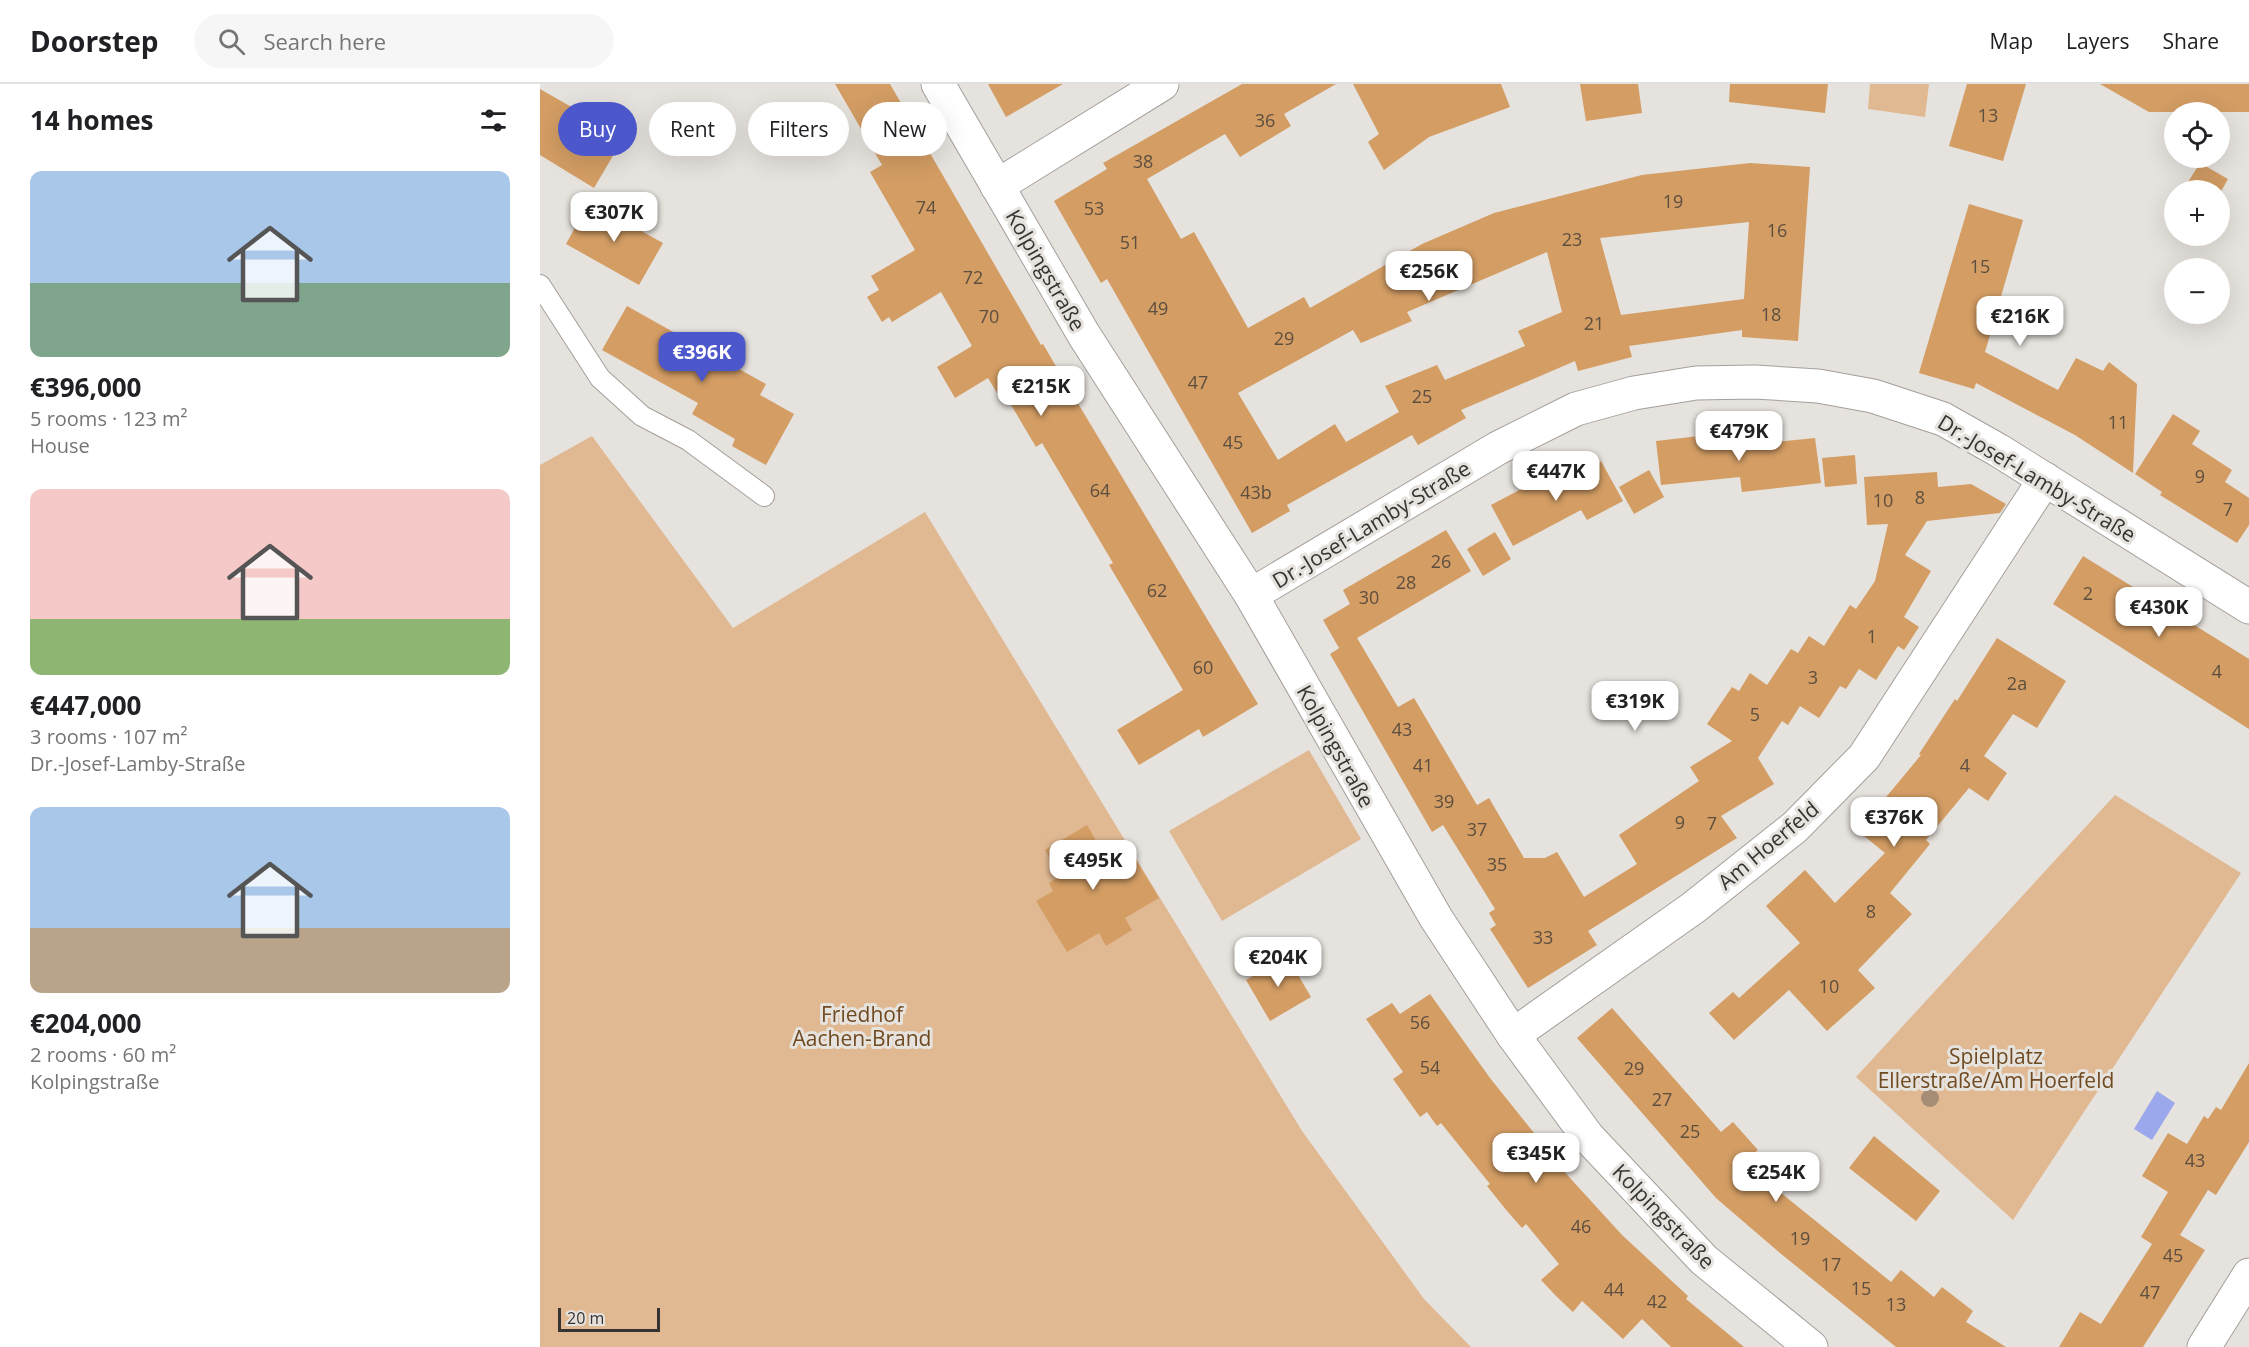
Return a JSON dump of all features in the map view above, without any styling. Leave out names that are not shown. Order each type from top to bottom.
[{"type":"street","name":"Kolpingstraße","points":[[938,84],[1084,335],[1251,595],[1436,918],[1513,1035],[1588,1137],[1704,1260],[1811,1347]]},
{"type":"street","points":[[997,186],[1162,84]]},
{"type":"street","name":"Dr.-Josef-Lamby-Straße","points":[[1251,595],[1498,448],[1576,409],[1634,393],[1696,383],[1755,382],[1818,387],[1873,396],[1943,419],[2045,479],[2249,607]]},
{"type":"street","name":"Am Hoerfeld","points":[[1513,1035],[1693,908],[1795,827],[1864,757],[2045,479]]},
{"type":"street","points":[[2204,1347],[2249,1275]]},
{"type":"lane","points":[[540,285],[600,378],[642,416],[688,440],[764,496]]},
{"type":"green space","points":[[1870,84],[1929,84],[1925,117],[1868,109]]},
{"type":"green space","name":"Friedhof Aachen-Brand","points":[[592,436],[733,628],[925,512],[1302,1131],[1424,1299],[1471,1347],[540,1347],[540,465]]},
{"type":"green space","points":[[1309,750],[1361,839],[1222,921],[1169,831]]},
{"type":"green space","name":"Spielplatz Ellerstraße/Am Hoerfeld","points":[[2115,795],[2241,873],[2013,1220],[1856,1077]]},
{"type":"water","points":[[2157,1091],[2175,1103],[2152,1140],[2134,1129]]},
{"type":"building","points":[[835,84],[890,84],[900,102],[861,102],[861,129],[849,108],[849,102],[845,102]]},
{"type":"building","points":[[988,84],[1063,84],[1006,117]]},
{"type":"building","points":[[1242,84],[1336,84],[1284,114],[1291,126],[1240,157],[1225,134],[1147,179],[1181,239],[1194,232],[1248,328],[1304,297],[1310,308],[1422,244],[1494,213],[1642,175],[1750,163],[1810,167],[1798,341],[1742,337],[1742,330],[1629,346],[1632,357],[1578,371],[1575,361],[1461,410],[1466,418],[1418,445],[1412,435],[1287,505],[1290,511],[1252,533],[1107,279],[1101,283],[1054,201],[1107,169],[1103,163]],"holes":[[[1749,222],[1744,299],[1621,315],[1600,238]],[[1547,252],[1562,312],[1518,331],[1525,346],[1445,380],[1437,365],[1385,386],[1399,412],[1346,442],[1335,424],[1278,460],[1238,393],[1353,330],[1361,343],[1412,321],[1407,312]]]},
{"type":"building","points":[[1353,84],[1501,84],[1510,107],[1429,137],[1384,170],[1368,142],[1379,134]]},
{"type":"building","points":[[1580,84],[1638,84],[1642,113],[1586,121]]},
{"type":"building","points":[[1730,84],[1828,84],[1825,113],[1729,102]]},
{"type":"building","points":[[1967,84],[2026,84],[2003,161],[1949,146]]},
{"type":"building","points":[[2100,84],[2249,84],[2249,112],[2230,112],[2230,102],[2164,102],[2164,112],[2149,112]]},
{"type":"building","points":[[540,89],[563,102],[558,102],[558,156],[613,156],[594,188],[540,155]]},
{"type":"building","points":[[877,156],[932,156],[1041,345],[1043,344],[1258,704],[1203,737],[1199,729],[1139,765],[1117,730],[1183,690],[1109,565],[1113,563],[1042,443],[1036,447],[1007,398],[1002,401],[988,378],[955,398],[937,367],[972,346],[941,292],[892,322],[889,317],[882,322],[867,297],[879,290],[871,276],[915,250],[870,172],[882,165]]},
{"type":"building","points":[[2197,168],[2209,168],[2228,179],[2227,180],[2189,180]]},
{"type":"building","points":[[589,202],[663,243],[639,285],[566,244]]},
{"type":"building","points":[[1969,204],[2023,220],[1985,352],[2058,390],[2076,358],[2103,371],[2109,362],[2137,384],[2133,473],[2075,435],[1976,383],[1974,389],[1919,373]]},
{"type":"building","points":[[627,306],[766,384],[760,395],[794,414],[766,465],[732,446],[735,439],[692,414],[698,403],[602,350]]},
{"type":"building","points":[[2173,414],[2200,431],[2192,444],[2232,470],[2225,482],[2249,498],[2249,525],[2237,543],[2160,495],[2162,492],[2135,474]]},
{"type":"building","points":[[1734,432],[1737,446],[1815,438],[1821,483],[1742,492],[1740,477],[1661,485],[1656,441]]},
{"type":"building","points":[[1855,455],[1857,484],[1825,487],[1822,458]]},
{"type":"building","points":[[1601,461],[1623,501],[1587,520],[1581,510],[1513,546],[1491,505],[1559,469],[1565,480]]},
{"type":"building","points":[[1649,470],[1664,497],[1634,514],[1619,487]]},
{"type":"building","points":[[1937,472],[1938,487],[1971,484],[2006,504],[2000,513],[1927,521],[1905,555],[1931,571],[1904,617],[1919,627],[1904,650],[1898,646],[1876,680],[1859,669],[1846,689],[1840,686],[1819,718],[1800,706],[1788,725],[1782,721],[1758,758],[1774,784],[1721,816],[1737,838],[1588,931],[1597,945],[1528,988],[1490,929],[1496,925],[1489,913],[1495,909],[1443,825],[1432,832],[1330,654],[1344,645],[1339,648],[1323,620],[1350,604],[1343,590],[1446,530],[1471,571],[1357,638],[1398,707],[1414,698],[1477,805],[1489,798],[1524,858],[1545,858],[1557,852],[1584,897],[1637,864],[1619,835],[1699,781],[1690,767],[1732,741],[1707,724],[1732,687],[1739,691],[1750,673],[1767,685],[1791,649],[1798,653],[1809,636],[1824,646],[1850,605],[1856,609],[1875,581],[1888,524],[1867,525],[1864,477]]},
{"type":"building","points":[[1495,532],[1511,559],[1483,576],[1467,549]]},
{"type":"building","points":[[2083,556],[2249,659],[2249,729],[2053,604]]},
{"type":"building","points":[[1997,638],[2066,681],[2037,728],[2013,714],[1984,756],[2007,773],[1988,801],[1969,788],[1926,840],[1930,844],[1890,893],[1912,914],[1858,970],[1875,988],[1827,1031],[1789,990],[1734,1040],[1709,1013],[1733,992],[1739,998],[1800,943],[1766,906],[1805,870],[1835,903],[1885,853],[1858,831],[1921,755],[1919,754],[1955,699],[1957,701]]},
{"type":"building","points":[[1087,825],[1106,858],[1127,845],[1159,898],[1125,918],[1132,930],[1106,946],[1099,933],[1067,952],[1036,901],[1053,891],[1049,883],[1060,876],[1045,850]]},
{"type":"building","points":[[1287,956],[1311,997],[1270,1021],[1246,980]]},
{"type":"building","points":[[1430,994],[1490,1078],[1542,1143],[1539,1144],[1622,1235],[1688,1296],[1686,1299],[1744,1347],[1671,1347],[1642,1319],[1623,1339],[1582,1301],[1573,1312],[1541,1280],[1559,1264],[1526,1224],[1522,1228],[1507,1211],[1487,1186],[1490,1184],[1441,1123],[1437,1126],[1427,1112],[1420,1117],[1393,1079],[1403,1072],[1366,1019],[1392,1003],[1400,1014]]},
{"type":"building","points":[[1612,1008],[1721,1132],[1733,1122],[1758,1150],[1743,1162],[1891,1282],[1901,1270],[1934,1297],[1942,1287],[1973,1311],[1966,1322],[2006,1347],[1896,1347],[1716,1198],[1577,1038]]},
{"type":"building","points":[[2249,1063],[2249,1142],[2216,1195],[2208,1190],[2180,1235],[2205,1250],[2143,1347],[2059,1347],[2080,1312],[2101,1324],[2152,1244],[2141,1237],[2168,1192],[2142,1176],[2168,1133],[2187,1144],[2204,1116],[2208,1119],[2216,1107],[2221,1110]]},
{"type":"building","points":[[1874,1136],[1940,1191],[1916,1221],[1849,1168]]}]
